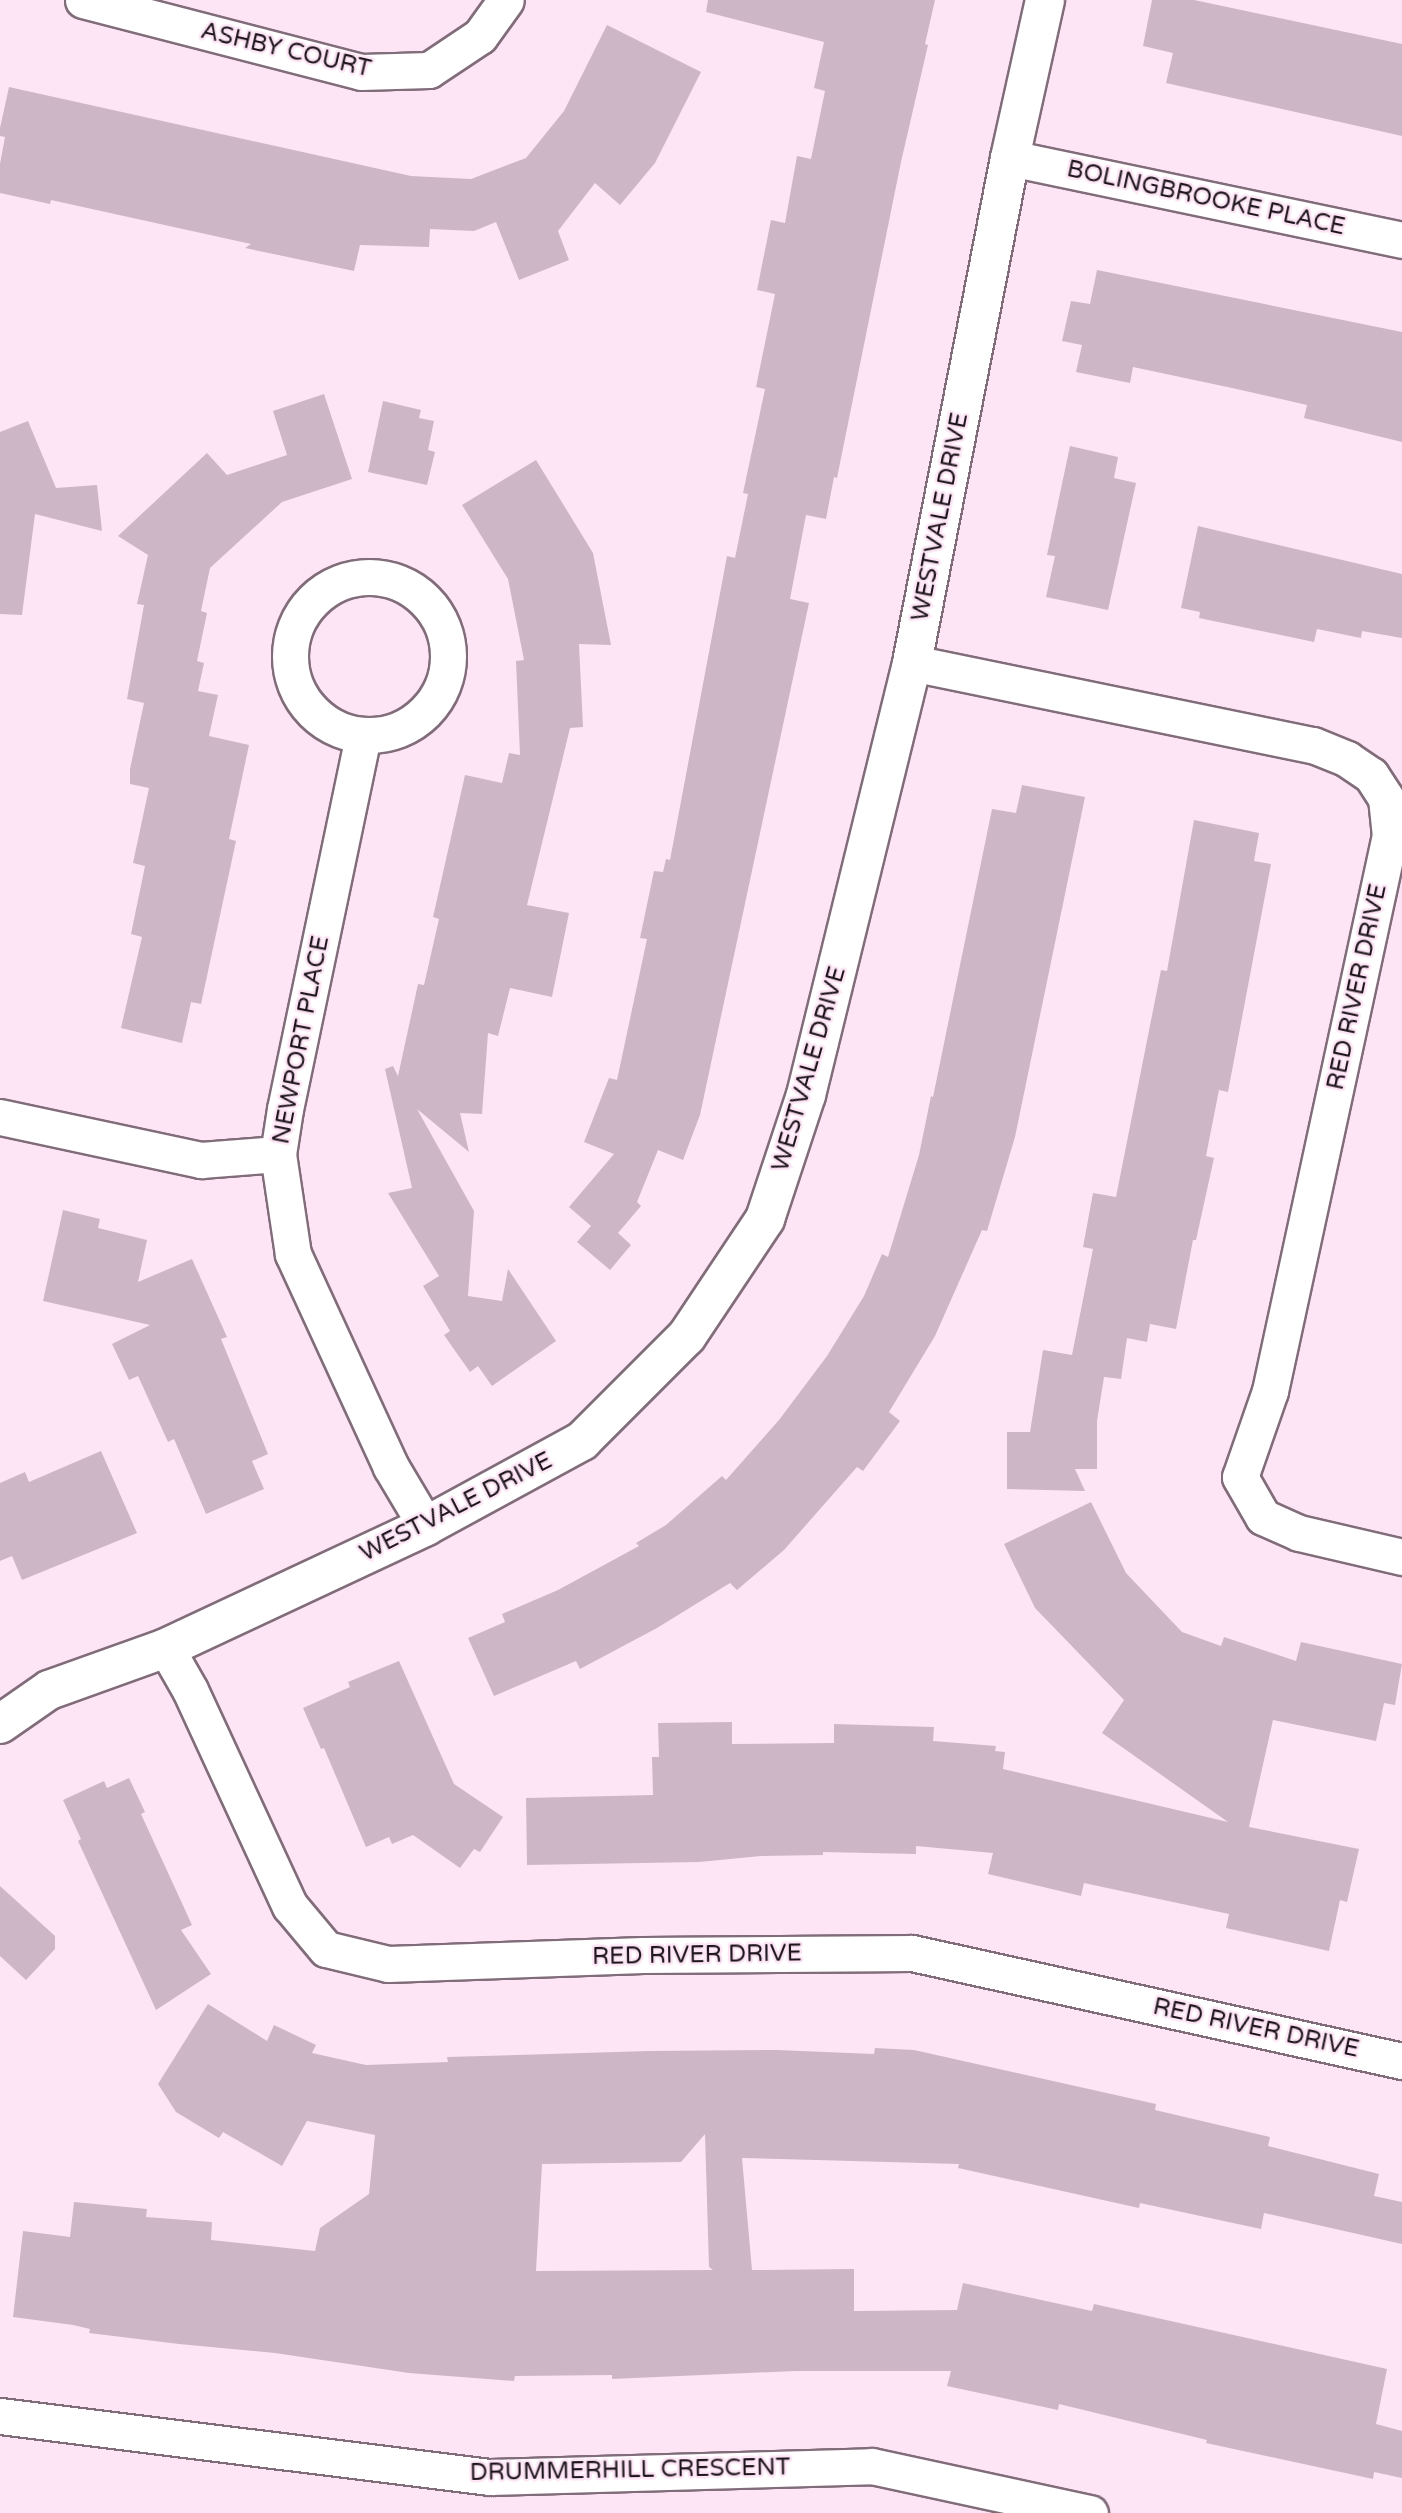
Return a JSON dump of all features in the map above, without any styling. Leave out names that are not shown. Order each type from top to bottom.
[{"type":"street","name":"ASHBY COURT","points":[[83,0],[361,72],[429,70],[480,36],[506,0]]},
{"type":"street","name":"WESTVALE DRIVE","points":[[0,1724],[49,1690],[166,1648],[426,1526],[582,1441],[687,1336],[765,1219],[806,1095],[912,663],[1010,158],[1045,0]]},
{"type":"street","name":"BOLINGBROOKE PLACE","points":[[1010,158],[1402,240]]},
{"type":"street","points":[[355,578],[384,578],[410,587],[435,611],[448,641],[447,677],[435,702],[421,718],[397,732],[363,736],[344,733],[316,716],[293,683],[290,640],[309,603],[331,586],[355,578]]},
{"type":"street","name":"RED RIVER DRIVE","points":[[912,663],[1313,745],[1347,759],[1371,775],[1386,798],[1390,835],[1270,1391],[1240,1477],[1263,1517],[1299,1533],[1402,1557]]},
{"type":"street","name":"NEWPORT PLACE","points":[[363,736],[285,1109],[278,1154],[293,1254],[390,1467],[426,1526]]},
{"type":"street","points":[[0,1116],[201,1160],[278,1154]]},
{"type":"street","name":"RED RIVER DRIVE","points":[[166,1648],[190,1690],[290,1906],[326,1949],[388,1964],[643,1955],[912,1952],[1402,2061]]},
{"type":"street","name":"DRUMMERHILL CRESCENT","points":[[0,2416],[490,2477],[872,2466],[1090,2513]]},
{"type":"building","points":[[708,0],[935,0],[925,44],[928,45],[901,162],[837,478],[834,477],[826,519],[806,515],[790,599],[809,603],[700,1115],[683,1160],[658,1150],[637,1202],[641,1206],[618,1233],[631,1245],[610,1270],[577,1242],[591,1226],[569,1207],[614,1154],[584,1142],[609,1078],[617,1080],[647,939],[640,938],[654,871],[663,872],[666,859],[670,860],[727,556],[735,558],[748,494],[743,493],[765,389],[756,387],[775,294],[757,290],[771,220],[785,223],[797,156],[811,159],[825,91],[814,88],[824,42],[706,12]]},
{"type":"building","points":[[1152,0],[1194,0],[1402,44],[1402,136],[1166,83],[1173,53],[1143,46]]},
{"type":"building","points":[[607,25],[701,72],[655,163],[620,205],[595,183],[558,231],[569,260],[519,280],[496,222],[474,231],[430,229],[429,247],[360,245],[354,271],[245,248],[251,244],[51,200],[50,204],[0,193],[0,164],[5,137],[0,136],[0,128],[9,87],[411,176],[471,179],[526,158],[564,111]]},
{"type":"building","points":[[1097,270],[1402,332],[1402,442],[1304,418],[1307,405],[1232,388],[1133,367],[1130,383],[1076,372],[1082,345],[1062,341],[1071,301],[1090,304]]},
{"type":"building","points":[[324,394],[352,479],[282,502],[210,568],[201,611],[207,613],[197,661],[204,663],[198,691],[218,695],[209,736],[249,745],[229,839],[236,841],[201,1004],[191,1002],[182,1043],[121,1028],[142,937],[131,934],[145,866],[133,863],[149,788],[130,784],[130,769],[144,703],[127,699],[144,605],[137,604],[148,555],[118,536],[207,453],[227,475],[287,455],[273,411]]},
{"type":"building","points":[[383,401],[421,410],[419,418],[434,421],[428,450],[435,452],[427,485],[368,472]]},
{"type":"building","points":[[28,421],[56,488],[97,485],[102,531],[35,514],[22,615],[0,614],[0,432]]},
{"type":"building","points":[[1070,446],[1118,457],[1114,478],[1136,483],[1108,610],[1046,597],[1055,556],[1047,555]]},
{"type":"building","points":[[536,460],[593,553],[611,645],[579,644],[583,727],[570,728],[527,905],[569,913],[552,997],[510,988],[498,1036],[488,1033],[482,1114],[460,1113],[469,1152],[417,1109],[474,1211],[468,1296],[502,1301],[508,1269],[556,1341],[492,1386],[478,1366],[470,1372],[444,1335],[450,1331],[423,1286],[439,1276],[388,1193],[412,1188],[385,1069],[393,1066],[398,1076],[418,984],[424,985],[439,919],[433,917],[465,775],[502,783],[509,753],[520,755],[516,661],[524,660],[508,579],[462,505]]},
{"type":"building","points":[[1198,526],[1402,574],[1402,638],[1362,631],[1361,638],[1317,629],[1314,642],[1199,618],[1200,612],[1181,608]]},
{"type":"building","points":[[1022,785],[1085,797],[1015,1137],[987,1231],[982,1230],[935,1336],[889,1412],[900,1421],[863,1471],[857,1467],[784,1550],[737,1590],[730,1583],[657,1628],[580,1669],[576,1661],[494,1696],[468,1638],[505,1622],[502,1614],[558,1590],[639,1546],[636,1543],[666,1525],[722,1476],[726,1480],[779,1420],[827,1356],[864,1296],[882,1254],[888,1257],[919,1155],[931,1096],[933,1097],[992,809],[1016,813]]},
{"type":"building","points":[[1194,820],[1259,833],[1254,861],[1271,864],[1228,1092],[1219,1090],[1206,1156],[1214,1158],[1196,1240],[1193,1240],[1176,1329],[1150,1324],[1147,1342],[1127,1338],[1121,1379],[1104,1377],[1097,1421],[1097,1469],[1075,1469],[1085,1491],[1007,1489],[1007,1432],[1030,1432],[1043,1350],[1072,1355],[1093,1249],[1083,1247],[1093,1193],[1116,1197],[1161,970],[1167,971]]},
{"type":"building","points":[[63,1210],[100,1219],[98,1228],[147,1240],[138,1282],[192,1259],[227,1337],[221,1339],[268,1454],[252,1461],[264,1489],[206,1514],[174,1439],[168,1442],[138,1376],[129,1380],[112,1344],[150,1325],[43,1301]]},
{"type":"building","points":[[101,1451],[137,1533],[22,1580],[12,1556],[0,1561],[0,1483],[25,1472],[29,1482]]},
{"type":"building","points":[[1091,1502],[1126,1573],[1182,1632],[1221,1646],[1224,1637],[1296,1661],[1301,1642],[1402,1664],[1395,1705],[1384,1703],[1376,1741],[1273,1720],[1249,1827],[1359,1849],[1347,1902],[1340,1900],[1329,1951],[1226,1928],[1229,1914],[1084,1883],[1081,1896],[988,1874],[993,1853],[916,1846],[916,1854],[823,1852],[823,1855],[761,1856],[699,1862],[527,1865],[526,1798],[653,1795],[652,1757],[659,1757],[658,1723],[732,1722],[732,1744],[834,1743],[834,1724],[934,1727],[933,1741],[996,1746],[995,1751],[1005,1752],[1003,1769],[1228,1822],[1102,1733],[1124,1700],[1035,1608],[1004,1544]]},
{"type":"building","points":[[399,1661],[454,1784],[503,1817],[480,1852],[474,1849],[460,1868],[413,1835],[392,1844],[389,1837],[366,1847],[324,1748],[321,1749],[303,1708],[350,1687],[348,1682]]},
{"type":"building","points":[[129,1778],[145,1812],[141,1814],[192,1925],[181,1930],[211,1974],[156,2010],[78,1841],[81,1839],[63,1800],[104,1781],[107,1788]]},
{"type":"building","points":[[0,1886],[55,1936],[55,1949],[26,1980],[0,1956]]},
{"type":"building","points":[[208,2004],[267,2041],[274,2025],[316,2045],[312,2053],[366,2065],[448,2062],[447,2057],[649,2051],[777,2050],[874,2054],[875,2048],[914,2050],[1156,2104],[1155,2110],[1270,2137],[1268,2146],[1379,2174],[1374,2196],[1402,2202],[1402,2244],[1264,2213],[1261,2229],[1140,2203],[1139,2208],[958,2168],[959,2164],[742,2158],[752,2270],[854,2269],[854,2311],[957,2310],[963,2283],[1092,2311],[1094,2304],[1387,2369],[1376,2424],[1402,2431],[1402,2478],[1374,2472],[1373,2479],[1206,2443],[1207,2440],[1059,2404],[1058,2410],[947,2386],[951,2371],[795,2371],[612,2379],[612,2375],[515,2376],[514,2381],[409,2373],[275,2353],[89,2333],[90,2329],[73,2325],[13,2317],[23,2231],[70,2237],[74,2202],[147,2209],[146,2217],[212,2222],[211,2240],[315,2251],[320,2228],[369,2194],[375,2135],[307,2121],[282,2166],[223,2132],[219,2138],[176,2112],[158,2084]],"holes":[[[705,2134],[709,2267],[713,2270],[536,2271],[542,2164],[681,2162]]]}]
